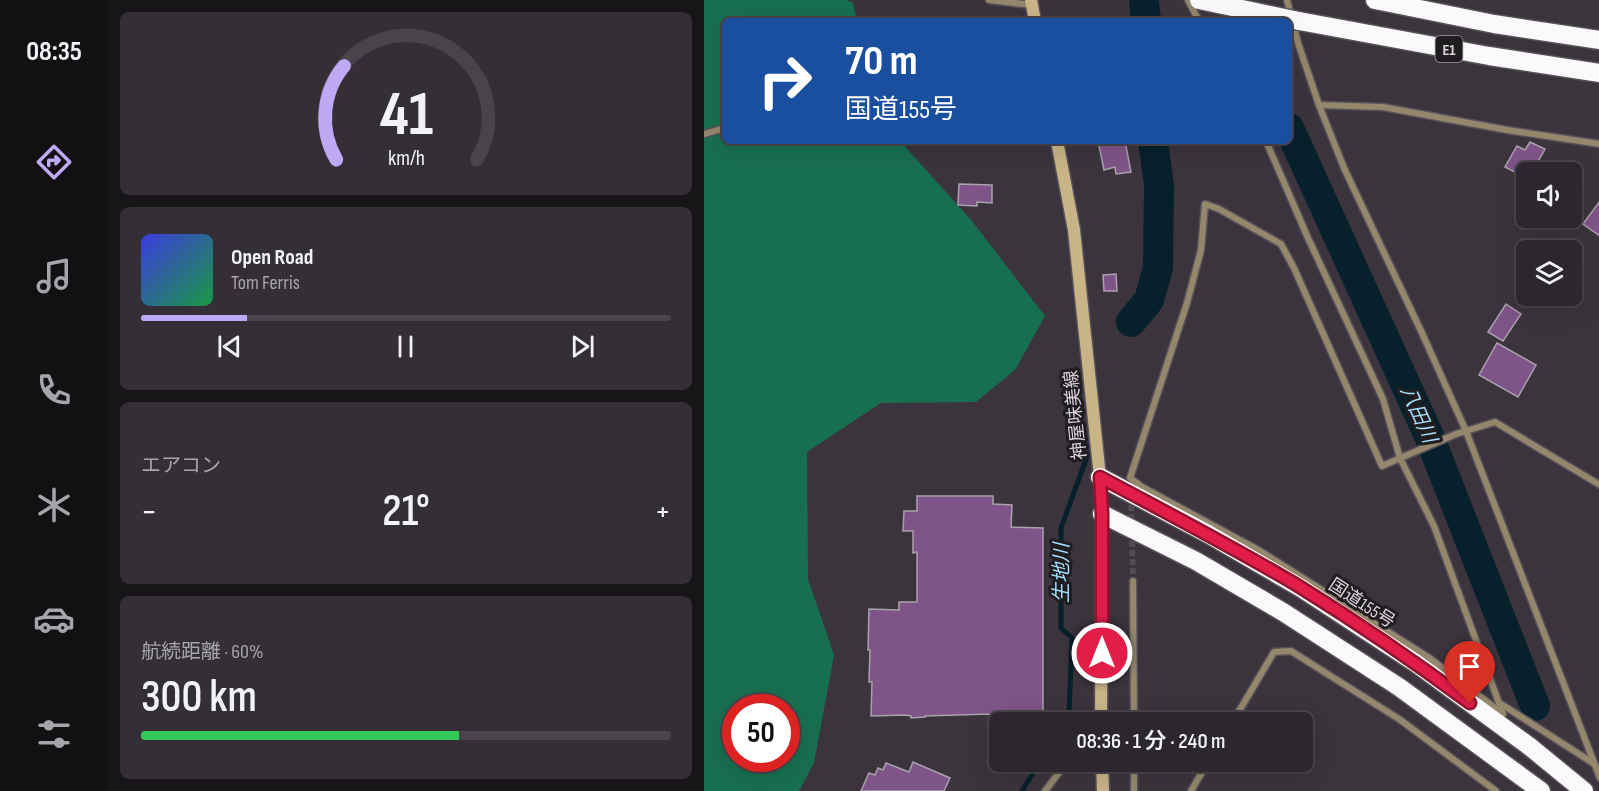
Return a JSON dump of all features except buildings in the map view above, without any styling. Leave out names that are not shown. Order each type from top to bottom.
[{"type":"highway","name":"E1","points":[[1199,0],[1285,18]]},
{"type":"highway","name":"E1","points":[[1375,0],[1494,24],[1600,40]]},
{"type":"highway","name":"E1","points":[[1292,20],[1489,56],[1600,73]]},
{"type":"highway","name":"国道155号","points":[[1100,477],[1208,534],[1301,588],[1504,721],[1529,746],[1584,791]]},
{"type":"highway","points":[[1102,514],[1196,561],[1283,612],[1399,687],[1541,791]]},
{"type":"main road","points":[[1032,3],[1034,18]]},
{"type":"main road","name":"神屋味美線","points":[[1058,144],[1074,230],[1100,477],[1102,514],[1101,712]]},
{"type":"main road","points":[[1102,772],[1103,791]]},
{"type":"street","points":[[989,0],[1032,3]]},
{"type":"street","points":[[1188,0],[1197,18]]},
{"type":"street","points":[[1287,0],[1292,18]]},
{"type":"street","points":[[1292,20],[1319,105],[1344,168],[1466,431],[1600,778]]},
{"type":"street","points":[[1319,105],[1384,107],[1507,130],[1600,144]]},
{"type":"street","points":[[704,134],[722,129]]},
{"type":"street","points":[[1267,144],[1383,399],[1403,456],[1434,526],[1500,704],[1504,721]]},
{"type":"street","points":[[1504,721],[1418,651],[1260,551],[1142,487],[1130,478],[1187,303],[1201,250],[1205,204],[1219,209],[1281,244],[1294,268],[1382,466],[1456,434],[1495,422],[1600,485]]},
{"type":"street","points":[[1133,581],[1134,712]]},
{"type":"street","points":[[1239,712],[1274,652],[1291,651],[1399,719],[1496,791]]},
{"type":"street","points":[[1500,704],[1594,763]]},
{"type":"street","points":[[1044,791],[1059,772]]},
{"type":"street","points":[[1134,772],[1134,791]]},
{"type":"street","points":[[1191,791],[1202,772]]},
{"type":"green space","points":[[704,0],[847,0],[853,3],[856,18],[722,18],[722,144],[903,144],[972,221],[1045,316],[1015,370],[976,402],[881,403],[807,452],[808,579],[834,655],[814,763],[799,791],[704,791]]},
{"type":"waterway","name":"生地川","points":[[1144,0],[1146,18]]},
{"type":"waterway","name":"八田川","points":[[1292,135],[1429,436],[1535,706]]},
{"type":"waterway","name":"生地川","points":[[1131,322],[1149,300],[1158,268],[1159,185],[1153,144]]},
{"type":"waterway","name":"生地川","points":[[1069,712],[1072,638],[1061,628],[1061,528],[1087,457]]},
{"type":"waterway","name":"生地川","points":[[1022,791],[1034,772]]},
{"type":"tunnel","points":[[1131,496],[1133,581]]},
{"type":"route","points":[[1102,653],[1100,477],[1208,534],[1301,588],[1417,664],[1470,703]]}]
